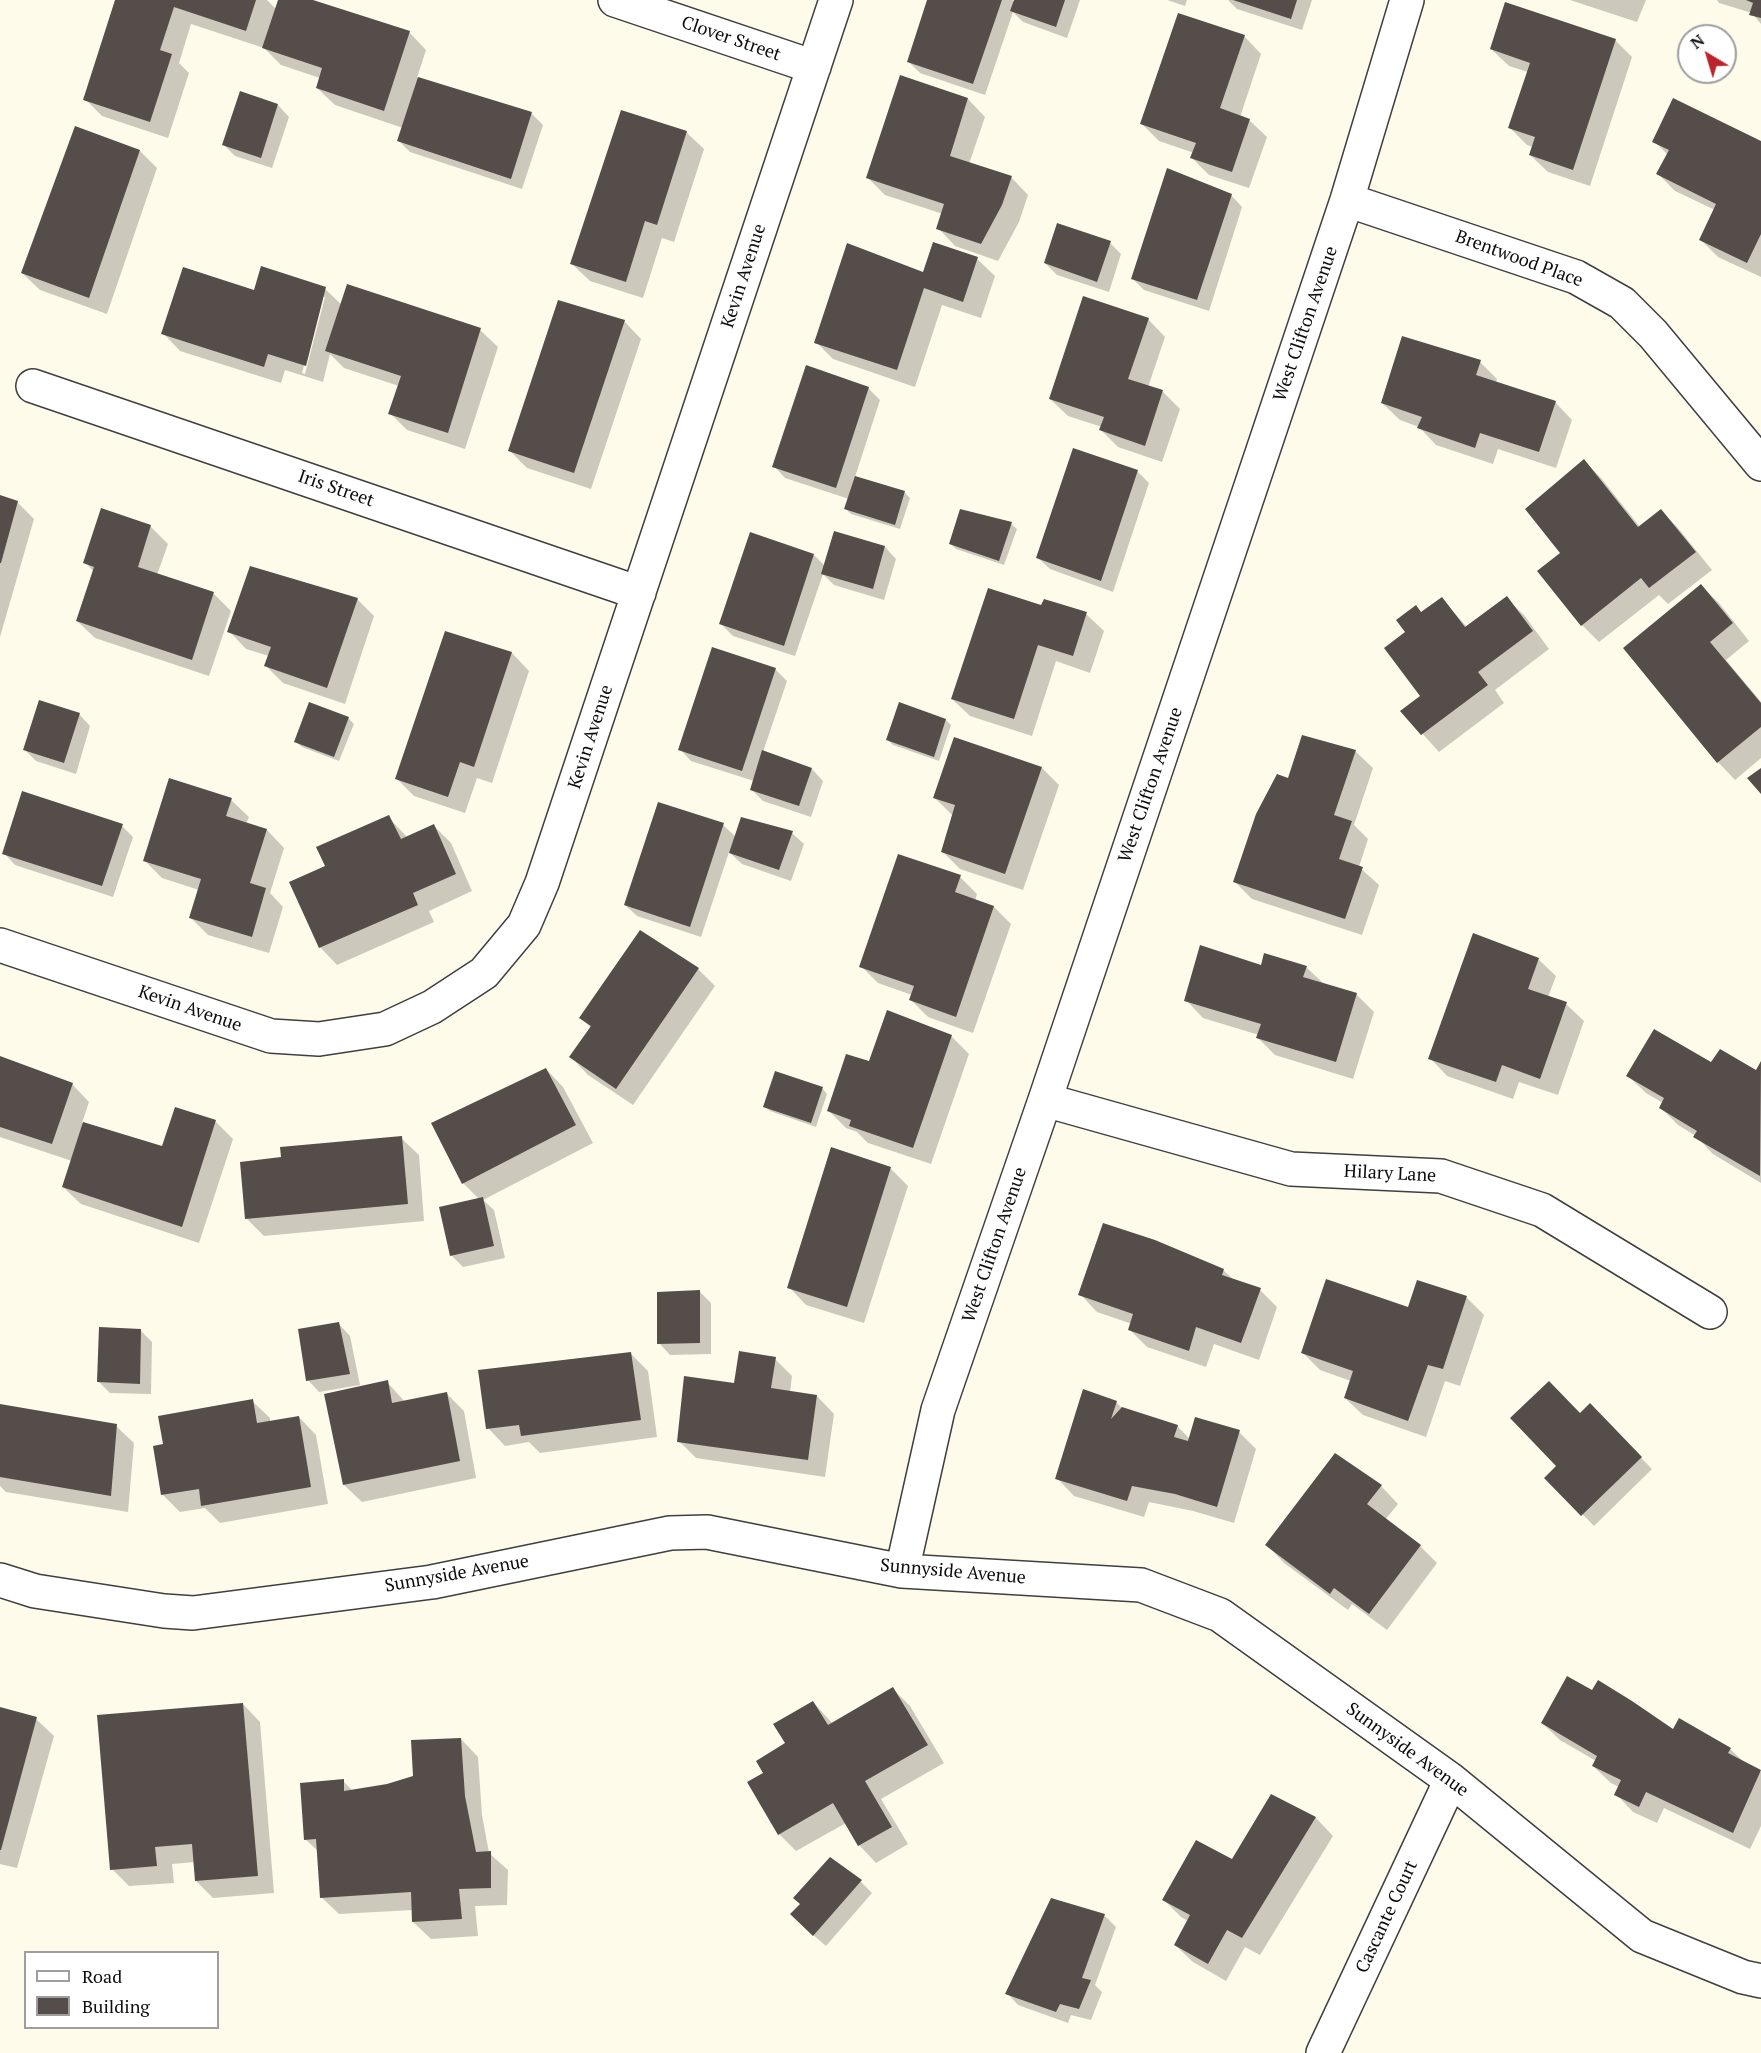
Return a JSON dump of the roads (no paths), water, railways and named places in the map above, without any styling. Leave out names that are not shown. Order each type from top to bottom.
[{"type":"street","name":"Clover Street","points":[[615,0],[814,67]]},
{"type":"street","name":"Kevin Avenue","points":[[0,945],[272,1036],[319,1039],[385,1029],[432,1007],[484,973],[524,925],[542,883],[836,0]]},
{"type":"street","name":"West Clifton Avenue","points":[[902,1571],[938,1410],[1045,1100],[1347,200],[1407,0]]},
{"type":"street","name":"Brentwood Place","points":[[1347,200],[1576,277],[1622,303],[1653,334],[1761,464]]},
{"type":"street","name":"Iris Street","points":[[33,386],[639,593]]},
{"type":"street","name":"Hilary Lane","points":[[1045,1100],[1291,1169],[1441,1176],[1542,1210],[1710,1312]]},
{"type":"street","name":"Sunnyside Avenue","points":[[0,1580],[35,1591],[164,1611],[193,1613],[432,1582],[670,1533],[707,1532],[902,1571],[1141,1585],[1220,1615],[1451,1780],[1642,1936],[1743,1977],[1761,1981]]},
{"type":"street","name":"Cascante Court","points":[[1323,2053],[1451,1780]]}]
